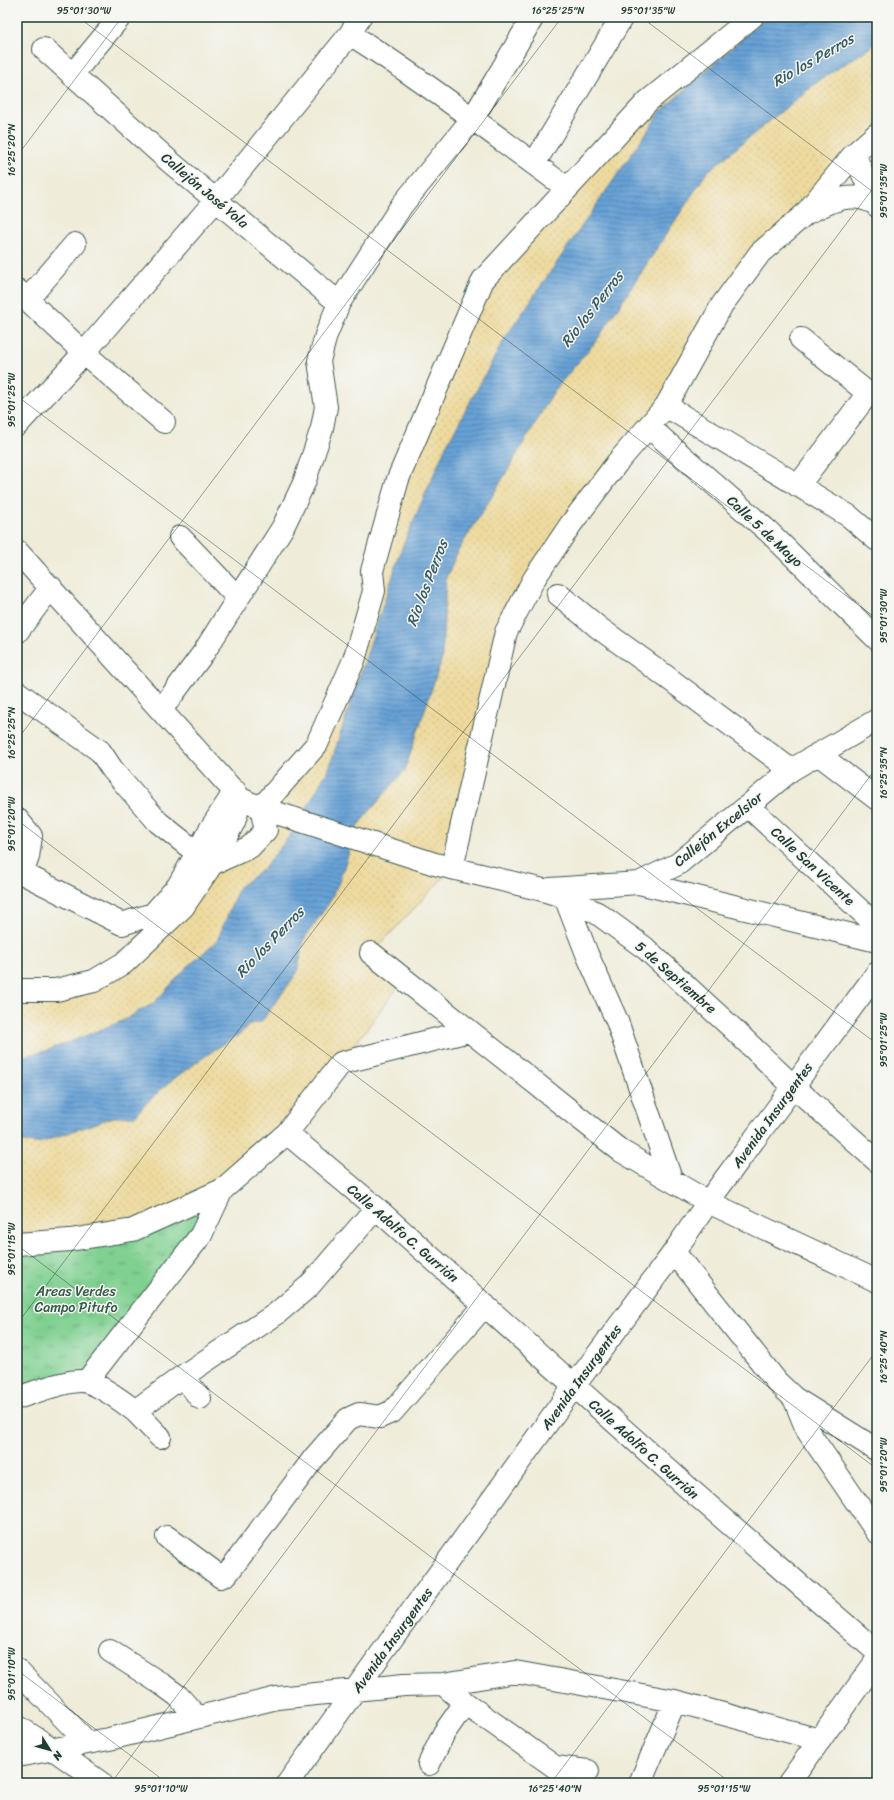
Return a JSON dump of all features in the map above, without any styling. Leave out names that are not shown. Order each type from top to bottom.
[{"type":"street","points":[[72,74],[120,17]]},
{"type":"street","points":[[161,710],[204,652],[283,527],[304,483],[322,428],[326,407],[319,360],[326,335],[339,303],[402,205],[473,118],[533,17]]},
{"type":"street","points":[[534,164],[622,17]]},
{"type":"street","points":[[205,858],[250,847],[266,830],[261,808],[317,744],[354,660],[374,591],[372,571],[398,479],[483,280],[648,101],[752,17]]},
{"type":"street","points":[[17,425],[84,353],[216,200],[355,25],[385,55],[567,188]]},
{"type":"street","name":"Callejón José Yola","points":[[44,49],[169,161],[339,303]]},
{"type":"street","points":[[443,866],[506,632],[534,578],[571,524],[617,463],[666,406],[722,305],[760,253],[805,214],[854,154],[877,134]]},
{"type":"street","points":[[854,154],[876,205]]},
{"type":"street","points":[[805,214],[839,198],[866,198],[876,205]]},
{"type":"street","points":[[75,244],[22,295],[84,353],[164,422]]},
{"type":"street","points":[[798,486],[862,400],[864,390],[801,339]]},
{"type":"street","points":[[666,406],[849,516],[877,540]]},
{"type":"street","name":"Calle 5 de Mayo","points":[[649,427],[769,532],[877,639]]},
{"type":"street","points":[[180,537],[238,598]]},
{"type":"street","points":[[17,551],[238,795],[234,822],[205,858],[153,914],[122,924],[20,873],[28,857],[31,836],[17,819]]},
{"type":"street","points":[[17,632],[51,587]]},
{"type":"street","points":[[558,594],[599,628],[790,770]]},
{"type":"street","points":[[17,692],[100,751],[112,769],[158,822],[205,858]]},
{"type":"street","name":"Callejón Excelsior","points":[[543,890],[639,883],[678,864],[790,770],[877,720]]},
{"type":"street","points":[[818,754],[877,799]]},
{"type":"street","name":"5 de Septiembre","points":[[238,795],[261,808],[443,866],[543,890],[565,897],[597,913],[645,948],[793,1086],[877,1161]]},
{"type":"street","name":"Calle San Vicente","points":[[748,806],[877,926]]},
{"type":"street","points":[[17,990],[56,990],[94,981],[124,963],[183,906],[205,858]]},
{"type":"street","points":[[639,883],[877,941]]},
{"type":"street","points":[[565,897],[587,954],[617,1021],[671,1179]]},
{"type":"street","points":[[372,953],[622,1151],[708,1202],[877,1281]]},
{"type":"street","name":"Avenida Insurgentes","points":[[288,1783],[574,1386],[674,1252],[708,1202],[877,973]]},
{"type":"street","points":[[17,1244],[70,1240],[133,1230],[222,1190],[287,1133],[341,1063],[469,1031]]},
{"type":"street","name":"Calle Adolfo C. Gurrión","points":[[287,1133],[376,1208],[694,1493],[877,1652]]},
{"type":"street","points":[[87,1382],[201,1235],[222,1190]]},
{"type":"street","points":[[135,1411],[183,1376],[276,1314],[309,1286],[376,1208]]},
{"type":"street","points":[[674,1252],[777,1382],[794,1398],[877,1450]]},
{"type":"street","points":[[167,1537],[221,1577],[227,1574],[314,1458],[348,1419],[359,1414],[380,1417],[393,1411],[485,1305]]},
{"type":"street","points":[[183,1376],[200,1398]]},
{"type":"street","points":[[17,1398],[60,1384],[87,1382],[122,1401],[135,1411],[160,1437]]},
{"type":"street","points":[[794,1398],[807,1430],[877,1532]]},
{"type":"street","points":[[110,1651],[163,1684],[178,1696],[197,1717]]},
{"type":"street","points":[[789,1783],[877,1660]]},
{"type":"street","points":[[17,1670],[88,1743]]},
{"type":"street","points":[[17,1756],[88,1743],[277,1698],[404,1685],[443,1684],[515,1672],[675,1701],[820,1740]]},
{"type":"street","points":[[443,1684],[464,1703],[555,1767],[588,1771]]},
{"type":"street","points":[[640,1783],[675,1701]]},
{"type":"street","points":[[428,1764],[444,1733],[464,1703]]},
{"type":"street","points":[[17,1726],[101,1783]]},
{"type":"sand","points":[[752,17],[877,17],[877,134],[760,253],[506,632],[452,868],[372,953],[404,979],[341,1063],[222,1190],[133,1230],[17,1244],[17,990],[94,981],[212,864],[250,847],[261,808],[317,744],[372,571],[483,280],[567,188]]},
{"type":"green space","name":"Areas Verdes Campo Pitufo","points":[[222,1190],[87,1381],[17,1398],[17,1244],[70,1240]]},
{"type":"water","name":"Rio los Perros","points":[[766,17],[877,17],[877,43],[820,80],[707,172],[597,340],[554,391],[496,490],[458,551],[446,578],[442,658],[405,770],[358,825],[339,882],[329,903],[304,939],[297,973],[261,1022],[250,1024],[236,1036],[180,1074],[152,1098],[135,1116],[114,1117],[39,1143],[17,1142],[17,1057],[45,1051],[77,1039],[122,1021],[154,1003],[186,968],[217,941],[239,887],[262,870],[293,832],[329,768],[403,545],[446,446],[505,338],[661,111]]}]
